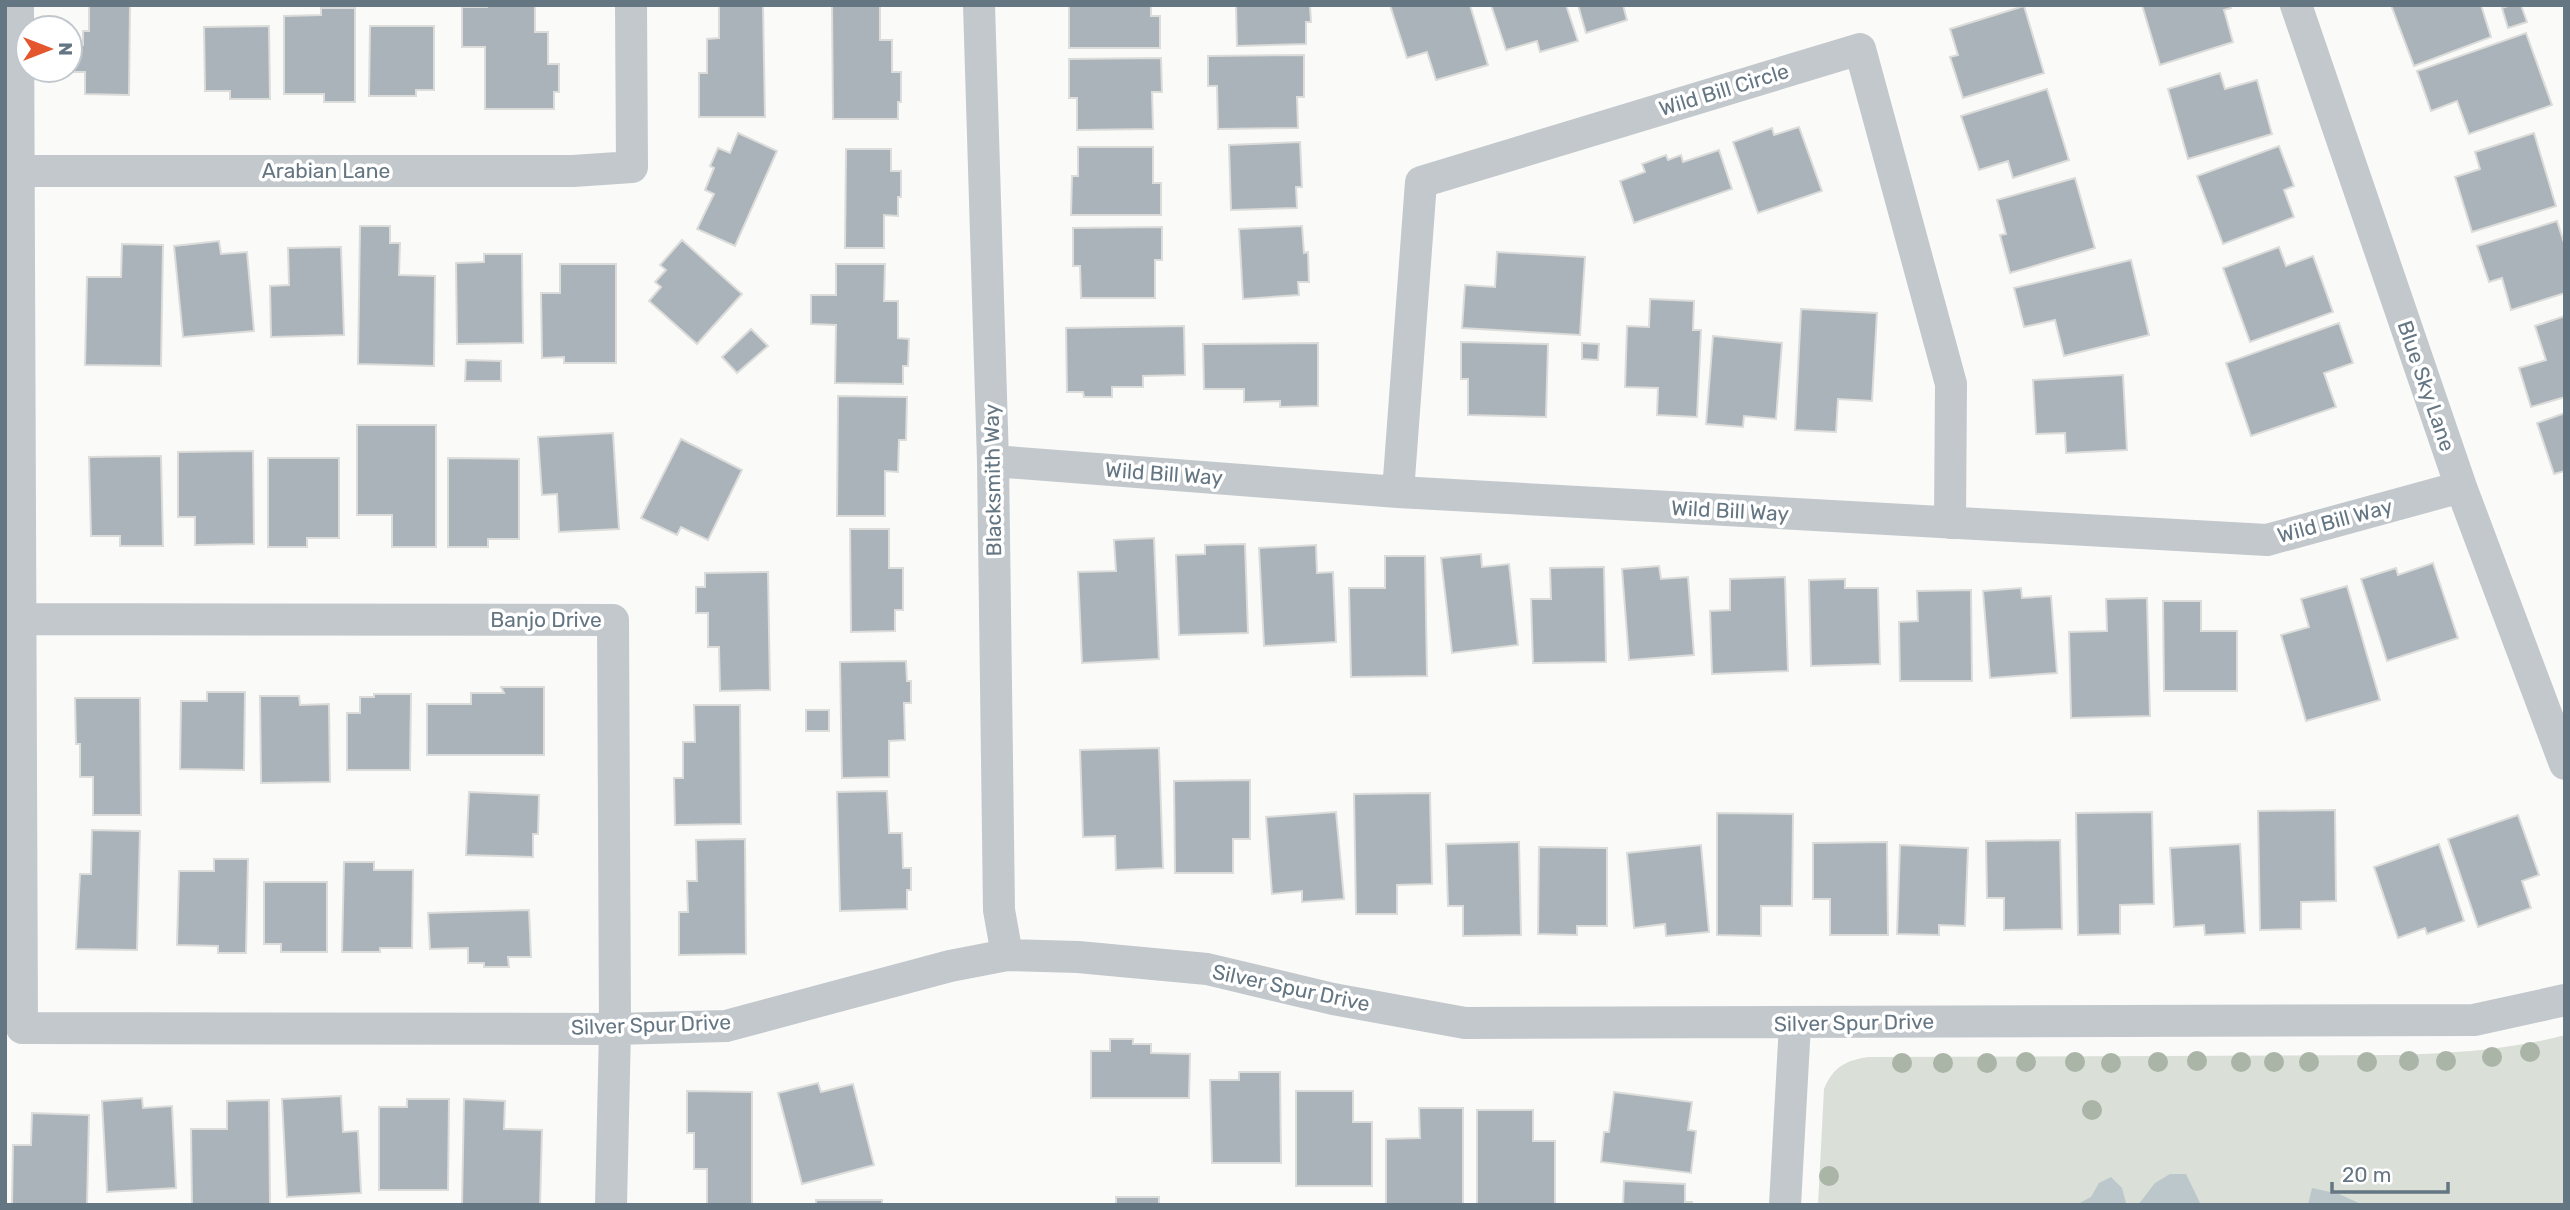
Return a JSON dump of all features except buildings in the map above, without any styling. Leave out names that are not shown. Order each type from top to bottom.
[{"type":"street","points":[[18,5],[20,620]]},
{"type":"street","name":"Arabian Lane","points":[[19,171],[573,171],[632,167],[631,5]]},
{"type":"street","name":"Blacksmith Way","points":[[979,5],[993,460],[999,910],[1007,955]]},
{"type":"street","name":"Blue Sky Lane","points":[[2296,5],[2461,487],[2565,764]]},
{"type":"street","name":"Wild Bill Circle","points":[[1398,492],[1421,181],[1860,49],[1951,384],[1950,523]]},
{"type":"street","name":"Wild Bill Way","points":[[993,460],[1398,492],[2267,540],[2461,487]]},
{"type":"street","name":"Silver Spur Drive","points":[[20,620],[22,1028],[615,1029],[726,1026],[950,966],[1007,955],[1078,957],[1207,969],[1333,999],[1465,1023],[2473,1020],[2565,1000]]},
{"type":"street","name":"Banjo Drive","points":[[20,620],[613,620],[615,1029],[611,1205]]},
{"type":"street","points":[[1785,1205],[1795,1024]]},
{"type":"shaded area","points":[[2565,1035],[2565,1205],[1818,1205],[1824,1089],[1836,1070],[1861,1058],[2398,1055],[2482,1050]]},
{"type":"shaded area","points":[[2170,1174],[2186,1174],[2201,1205],[2138,1205],[2155,1183]]},
{"type":"shaded area","points":[[2111,1177],[2122,1188],[2126,1203],[2132,1205],[2076,1205],[2091,1197],[2099,1183]]},
{"type":"shaded area","points":[[2312,1188],[2339,1194],[2363,1205],[2308,1205]]}]
